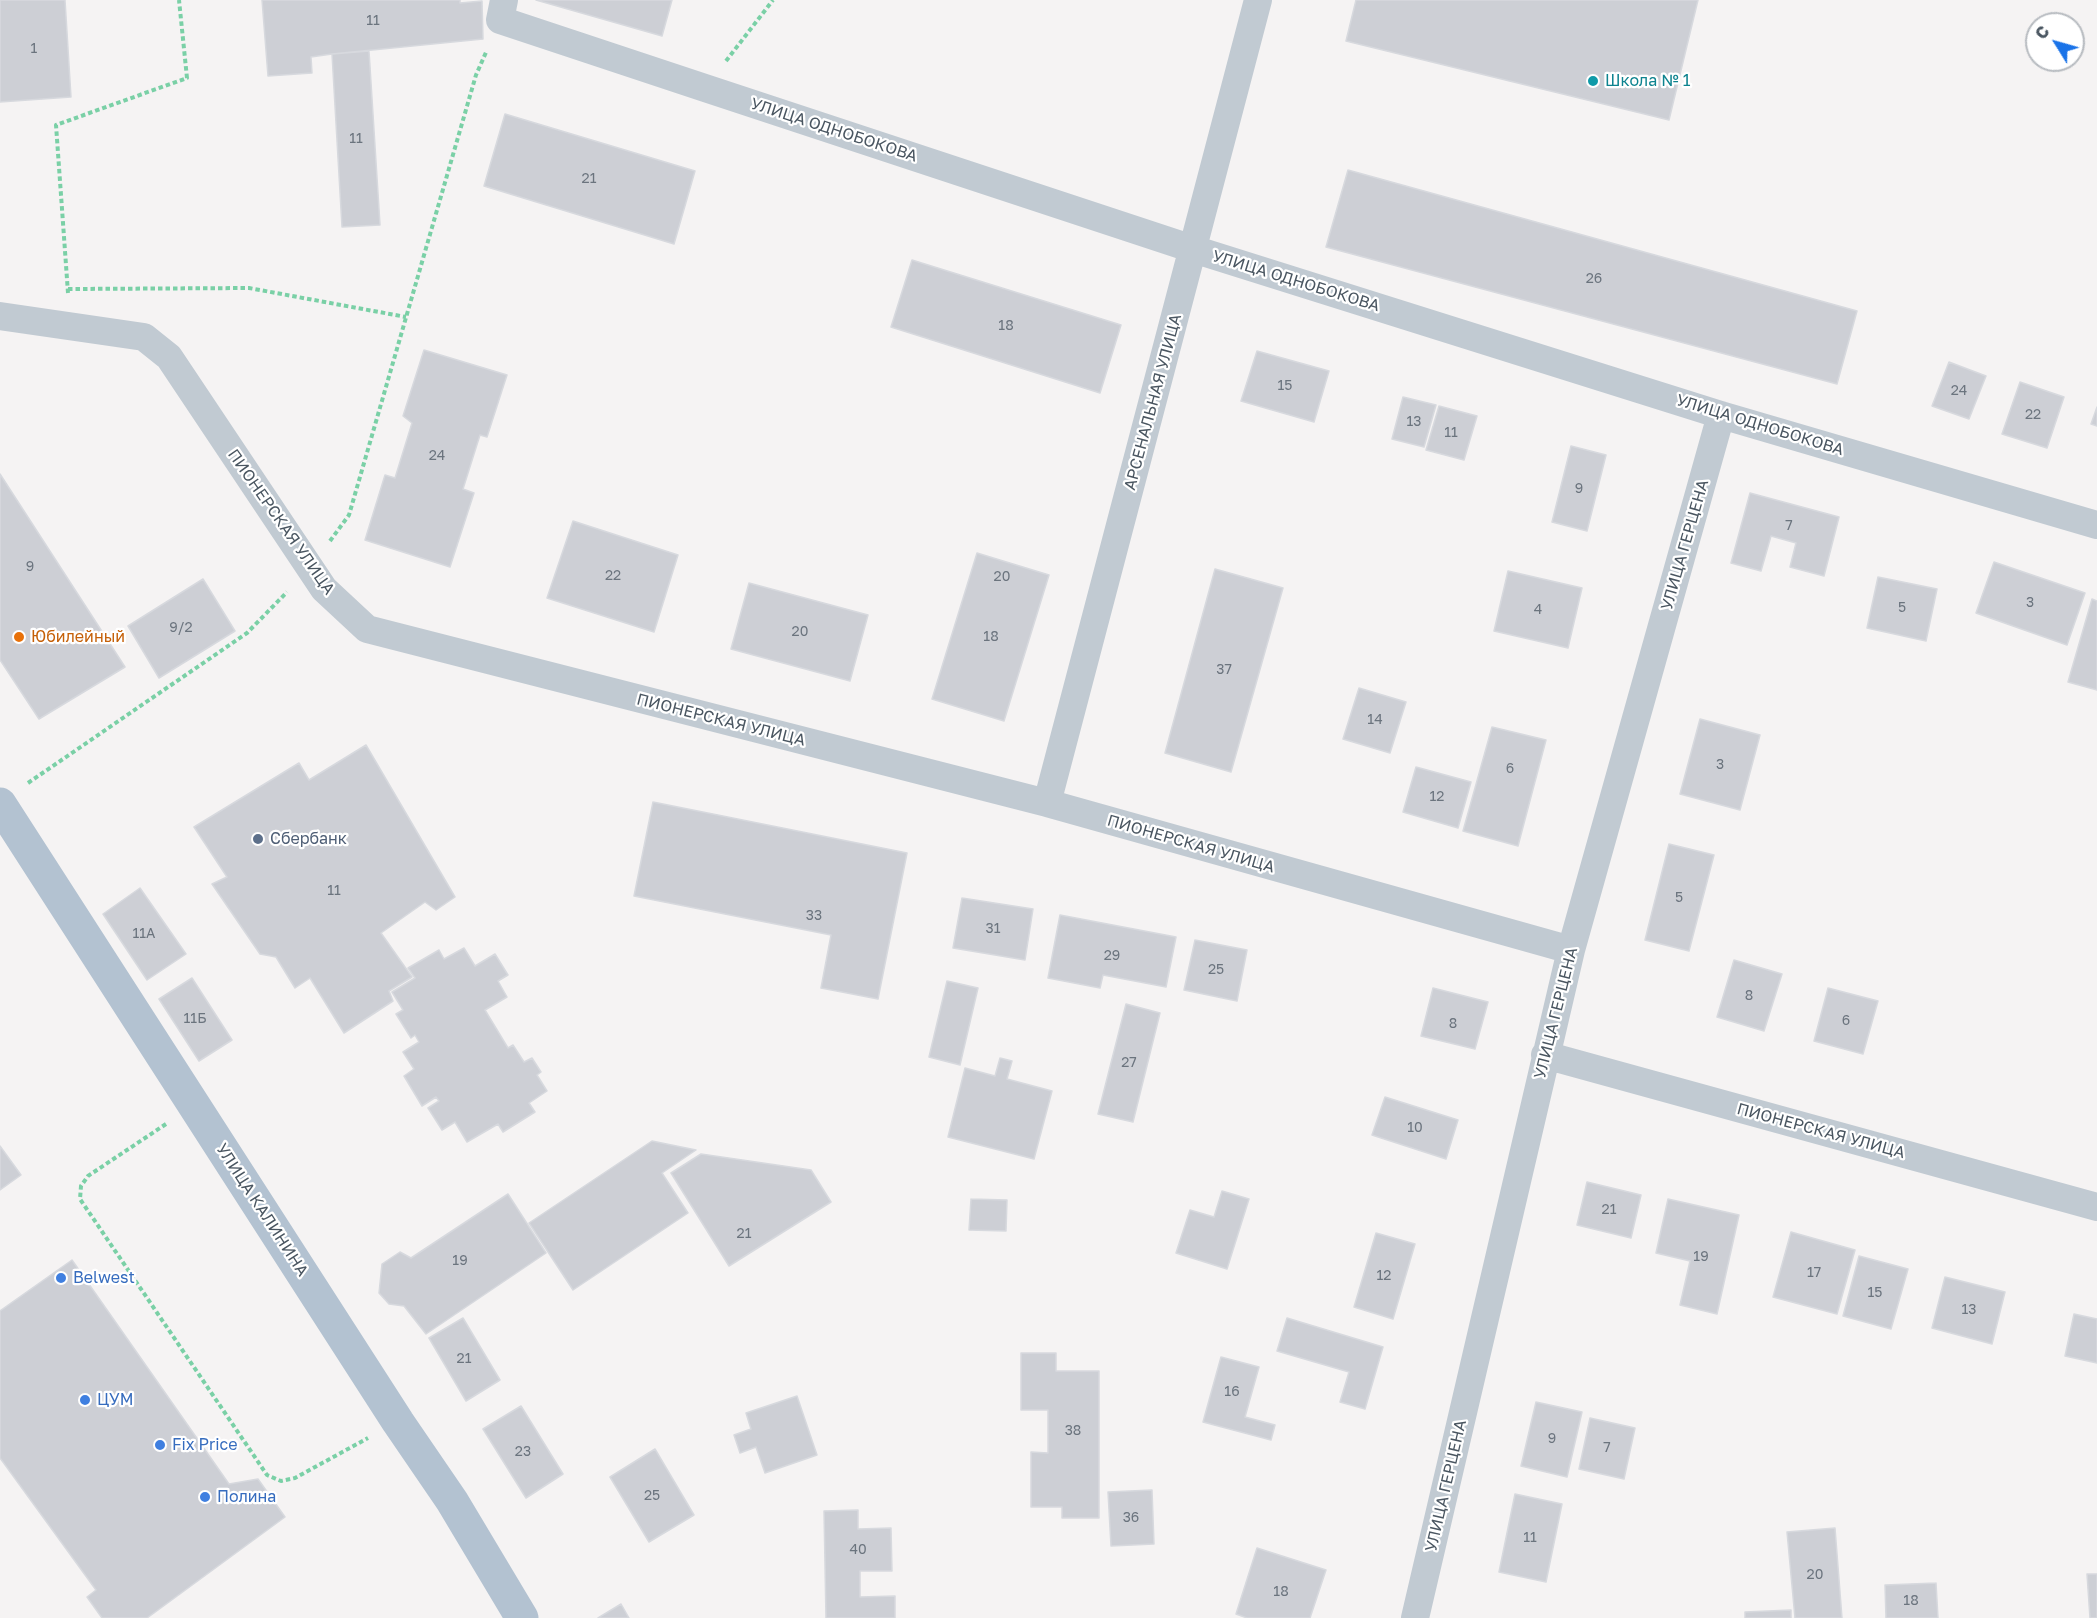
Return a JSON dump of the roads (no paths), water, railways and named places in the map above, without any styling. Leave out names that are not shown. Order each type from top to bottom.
[{"type":"main road","name":"УЛИЦА КАЛИНИНА","points":[[10,796],[194,1105],[398,1422],[452,1501],[522,1618]]},
{"type":"street","name":"АРСЕНАЛЬНАЯ УЛИЦА","points":[[1047,803],[1258,0]]},
{"type":"street","name":"УЛИЦА ОДНОБОКОВА","points":[[502,10],[705,88],[1193,249],[1721,415],[2097,525]]},
{"type":"street","name":"ПИОНЕРСКАЯ УЛИЦА","points":[[0,316],[144,338],[169,357],[324,589],[367,629],[1047,803],[1571,950]]},
{"type":"street","name":"УЛИЦА ГЕРЦЕНА","points":[[1415,1618],[1571,950],[1721,415]]},
{"type":"street","name":"ПИОНЕРСКАЯ УЛИЦА","points":[[1545,1055],[2097,1207]]},
{"type":"place","name":"Школа № 1","points":[[1593,81]]},
{"type":"place","name":"Юбилейный","points":[[19,637]]},
{"type":"place","name":"Сбербанк","points":[[258,839]]},
{"type":"place","name":"Belwest","points":[[61,1278]]},
{"type":"place","name":"ЦУМ","points":[[85,1400]]},
{"type":"place","name":"Fix Price","points":[[160,1445]]},
{"type":"place","name":"Полина","points":[[205,1497]]}]
